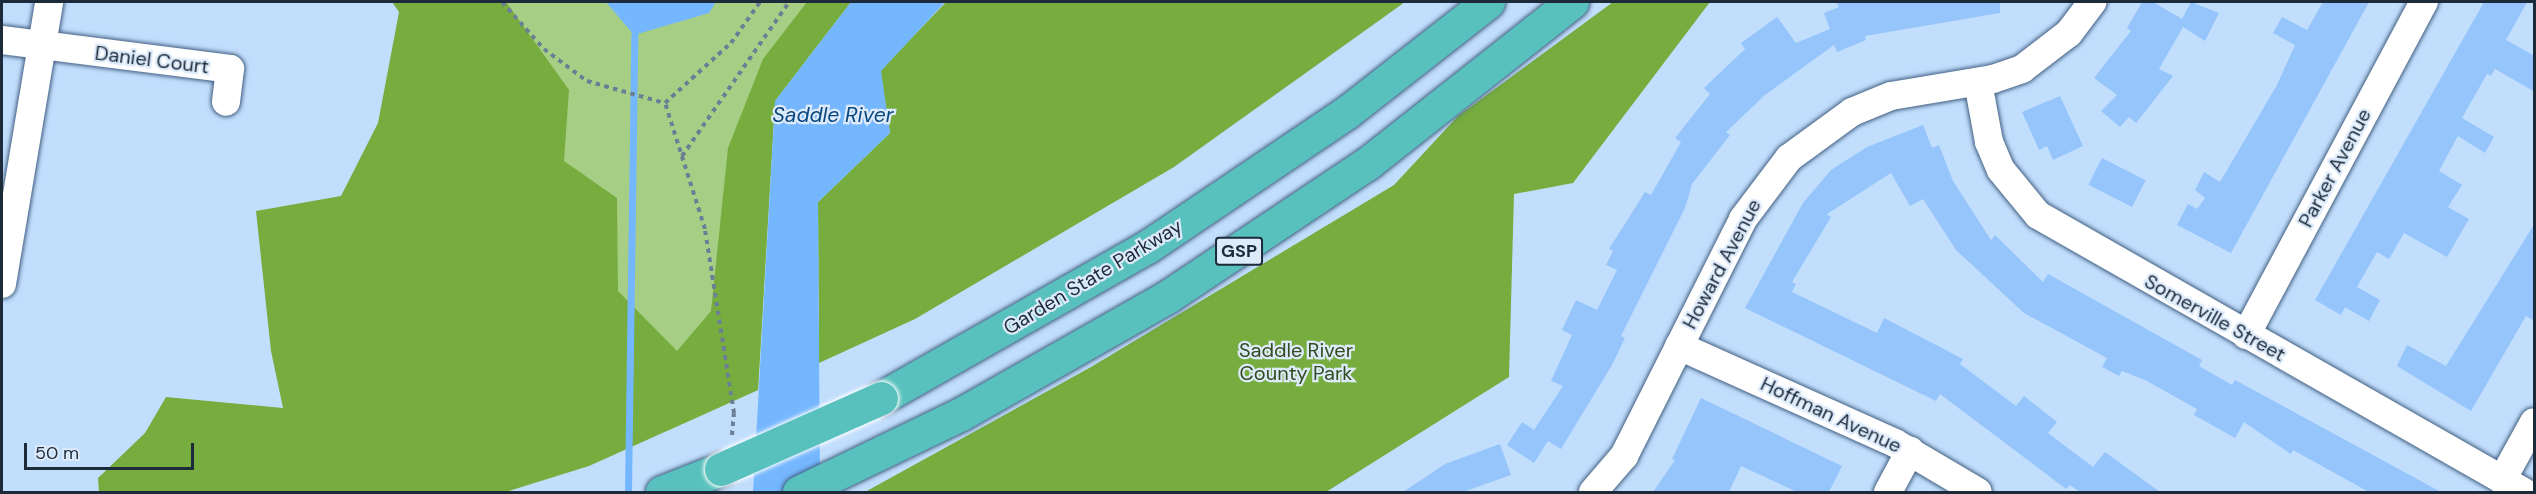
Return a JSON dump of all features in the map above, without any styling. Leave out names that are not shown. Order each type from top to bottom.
[{"type":"highway","name":"Garden State Parkway","points":[[662,492],[726,458],[881,398],[1156,241],[1347,112],[1488,2]]},
{"type":"highway","name":"GSP","points":[[799,492],[876,456],[1067,356],[1273,229],[1461,93],[1572,2]]},
{"type":"street","points":[[2,284],[49,2]]},
{"type":"street","name":"Howard Avenue","points":[[1593,492],[1624,456],[1743,219],[1789,158],[1821,131],[1891,96],[1927,86],[1978,82],[2022,69],[2046,54],[2069,33],[2092,2]]},
{"type":"street","name":"Parker Avenue","points":[[2246,335],[2424,2]]},
{"type":"street","points":[[2,40],[41,47]]},
{"type":"street","name":"Daniel Court","points":[[41,47],[230,69],[226,102]]},
{"type":"street","name":"Somerville Street","points":[[1978,82],[1989,142],[2001,170],[2038,215],[2513,486]]},
{"type":"street","name":"Hoffman Avenue","points":[[1679,346],[1910,451],[1978,492]]},
{"type":"street","points":[[2513,486],[2535,422]]},
{"type":"street","points":[[1888,492],[1910,451]]},
{"type":"path","points":[[502,2],[544,49],[587,81],[665,103]]},
{"type":"path","points":[[665,103],[731,43],[760,2]]},
{"type":"path","points":[[682,156],[789,2]]},
{"type":"path","points":[[665,103],[705,229],[734,413],[726,458]]},
{"type":"green space","points":[[392,2],[506,2],[569,90],[564,161],[617,198],[618,291],[677,351],[711,311],[728,148],[763,59],[807,2],[851,2],[775,101],[758,390],[589,466],[506,492],[99,492],[98,478],[145,433],[166,397],[283,408],[271,351],[256,211],[341,196],[378,123],[399,12]]},
{"type":"green space","points":[[424,2],[851,2],[775,101],[758,390],[667,431]]},
{"type":"green space","points":[[946,2],[1405,2],[1174,167],[915,319],[819,363],[818,202],[890,133],[880,71]]},
{"type":"green space","name":"Saddle River County Park","points":[[1613,2],[1710,2],[1573,183],[1514,194],[1509,377],[1326,492],[865,492],[1091,367],[1394,185],[1458,116]]},
{"type":"water","points":[[606,2],[716,2],[709,13],[634,35]]},
{"type":"water","name":"Saddle River","points":[[851,2],[945,2],[881,71],[890,133],[818,202],[820,492],[753,492],[775,101]]},
{"type":"building","points":[[1836,2],[2000,2],[2000,13],[1865,36],[1866,40],[1837,52],[1834,45],[1765,95],[1726,132],[1730,135],[1692,184],[1685,208],[1621,336],[1625,338],[1612,365],[1561,449],[1548,441],[1534,463],[1507,445],[1522,422],[1534,430],[1563,386],[1551,381],[1572,335],[1562,330],[1576,300],[1597,310],[1617,270],[1606,265],[1613,251],[1609,249],[1645,192],[1651,195],[1681,142],[1675,138],[1710,94],[1704,88],[1745,49],[1741,43],[1777,17],[1796,43],[1830,29],[1824,13],[1839,7]]},
{"type":"building","points":[[2142,2],[2153,2],[2182,19],[2191,2],[2219,13],[2205,41],[2183,27],[2159,69],[2173,76],[2136,123],[2129,117],[2120,127],[2101,111],[2117,95],[2094,78],[2131,31],[2127,28]]},
{"type":"building","points":[[2323,2],[2369,2],[2231,253],[2177,225],[2188,204],[2197,209],[2205,198],[2195,190],[2204,172],[2220,182],[2277,85],[2295,45],[2273,33],[2282,17],[2307,30]]},
{"type":"building","points":[[2484,2],[2527,2],[2506,40],[2535,56],[2535,92],[2495,69],[2491,76],[2487,74],[2462,118],[2494,137],[2485,153],[2458,136],[2439,171],[2462,185],[2448,207],[2469,219],[2447,257],[2404,233],[2389,259],[2377,252],[2357,287],[2380,300],[2369,321],[2345,307],[2341,315],[2315,300]]},
{"type":"building","points":[[2060,96],[2083,146],[2053,160],[2047,146],[2039,150],[2022,112]]},
{"type":"building","points":[[1923,125],[1932,148],[1939,145],[1953,181],[1991,240],[1995,235],[2043,282],[2048,274],[2202,360],[2199,366],[2232,385],[2235,380],[2441,492],[2369,492],[2293,450],[2291,454],[2244,422],[2235,438],[2194,415],[2197,409],[2145,380],[2122,371],[2119,376],[2102,367],[2107,358],[2024,313],[1956,250],[1923,199],[1910,206],[1891,173],[1827,214],[1831,217],[1792,282],[1796,284],[1792,292],[1877,333],[1884,318],[1963,359],[1960,364],[2016,406],[2024,396],[2057,422],[2048,433],[2093,467],[2105,452],[2160,492],[2080,492],[2070,485],[2066,489],[1940,394],[1936,401],[1745,308],[1803,203],[1831,170],[1867,147]]},
{"type":"building","points":[[2102,158],[2146,180],[2132,207],[2088,185]]},
{"type":"building","points":[[2535,223],[2535,321],[2526,316],[2471,411],[2397,366],[2407,345],[2446,366]]},
{"type":"building","points":[[1701,398],[1842,466],[1829,492],[1797,492],[1741,466],[1729,492],[1653,492],[1675,460],[1672,459]]},
{"type":"building","points":[[1500,444],[1511,475],[1463,492],[1403,492],[1445,464]]},
{"type":"waterway","points":[[628,492],[634,35]]}]
